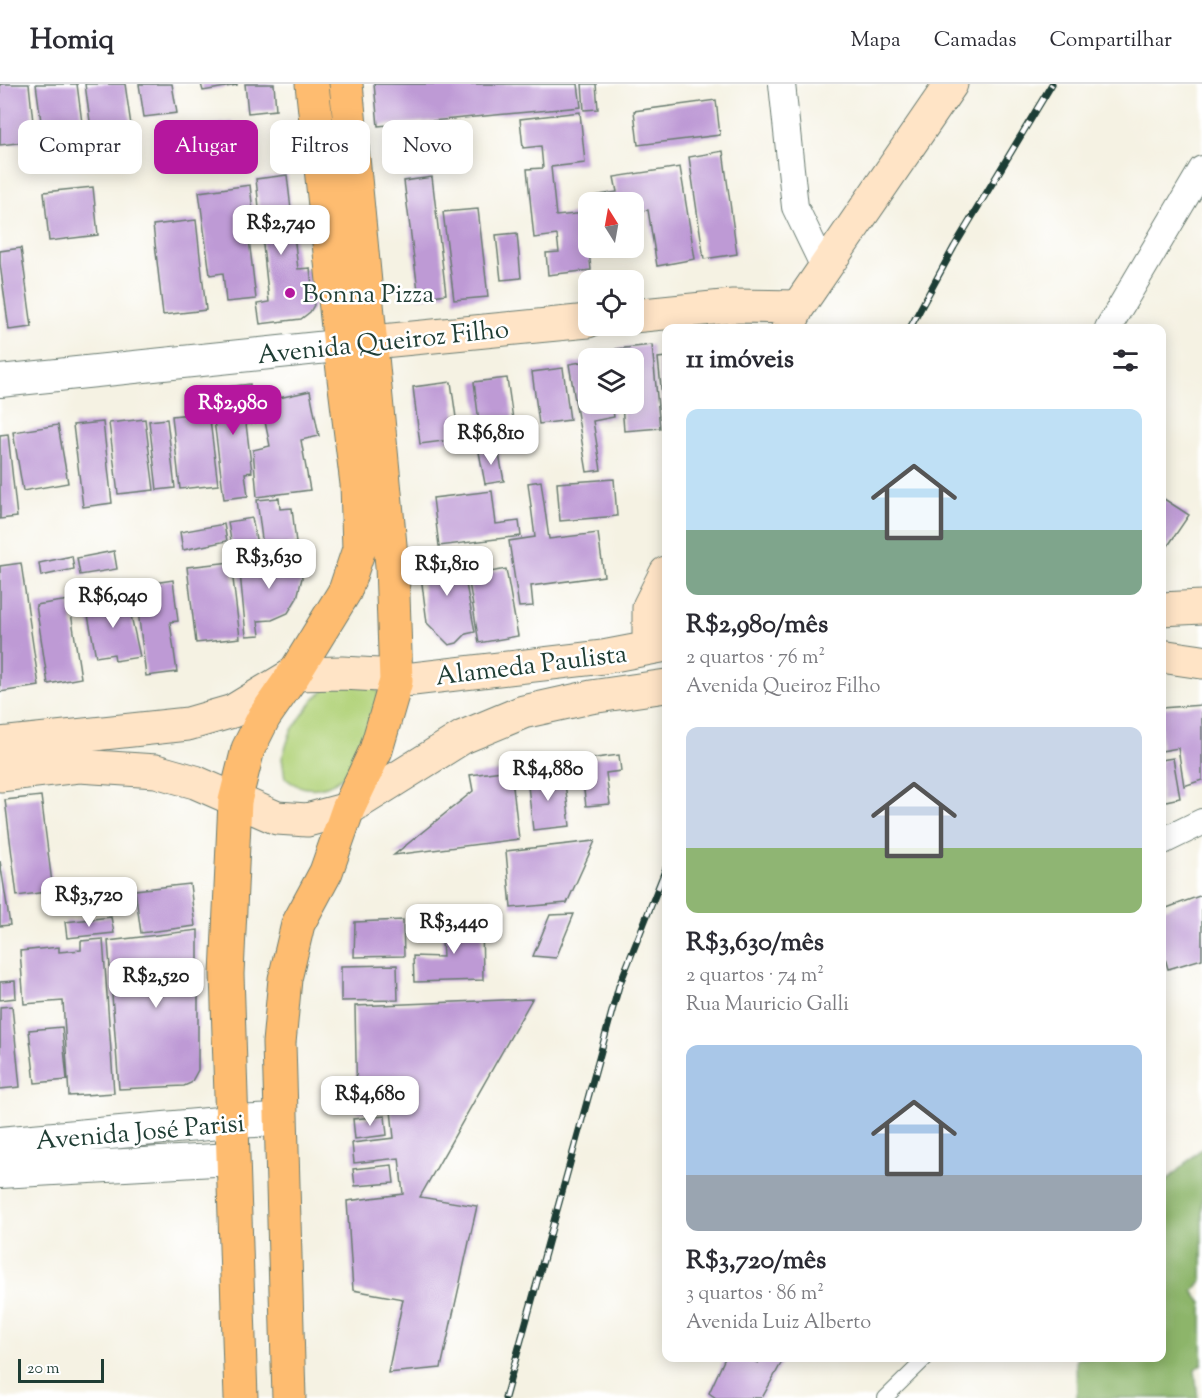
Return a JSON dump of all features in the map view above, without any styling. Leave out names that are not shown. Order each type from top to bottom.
[{"type":"main road","points":[[241,1398],[230,1122],[227,974],[236,801],[248,748],[264,717],[294,674],[345,591],[358,549],[357,484],[312,84]]},
{"type":"main road","points":[[289,1398],[279,1043],[285,979],[298,924],[326,872],[348,808],[376,750],[396,681],[392,566],[346,84]]},
{"type":"main road","points":[[644,315],[733,306],[793,318],[951,84]]},
{"type":"main road","name":"Avenida Queiroz Filho","points":[[372,342],[578,322]]},
{"type":"main road","points":[[658,646],[649,607],[662,581]]},
{"type":"main road","points":[[1166,609],[1202,607]]},
{"type":"main road","name":"Alameda Paulista","points":[[294,674],[379,675],[396,681],[603,657],[658,646]]},
{"type":"main road","points":[[1166,657],[1202,662]]},
{"type":"main road","points":[[0,744],[188,724],[233,711],[294,674]]},
{"type":"main road","name":"Alameda Paulista","points":[[0,776],[79,766],[156,771],[195,782],[277,818],[308,820],[348,808],[463,737],[523,712],[591,697],[662,687]]},
{"type":"street","points":[[782,84],[795,207],[825,269]]},
{"type":"street","points":[[1110,324],[1202,169]]},
{"type":"street","name":"Avenida Queiroz Filho","points":[[0,381],[372,342]]},
{"type":"street","points":[[1166,840],[1202,822]]},
{"type":"street","name":"Avenida José Parisi","points":[[0,1143],[230,1122],[280,1120]]},
{"type":"street","name":"Avenida José Parisi","points":[[0,1172],[232,1159]]},
{"type":"lane","points":[[885,1398],[922,1362]]},
{"type":"green space","points":[[359,678],[383,695],[348,771],[334,782],[318,788],[301,787],[285,778],[282,758],[291,731],[314,699],[335,682]]},
{"type":"green space","points":[[1202,1148],[1202,1281],[1193,1291],[1202,1303],[1202,1364],[1195,1369],[1198,1398],[1077,1398],[1076,1362],[1166,1362],[1166,1181]]},
{"type":"building","points":[[0,84],[29,84],[33,120],[18,120],[18,143],[0,145]]},
{"type":"building","points":[[36,84],[77,84],[82,120],[41,120]]},
{"type":"building","points":[[85,84],[125,84],[130,120],[90,120]]},
{"type":"building","points":[[139,84],[172,84],[177,113],[144,117]]},
{"type":"building","points":[[201,84],[237,84],[237,85],[203,91]]},
{"type":"building","points":[[245,84],[274,84],[276,110],[248,113]]},
{"type":"building","points":[[374,84],[578,84],[581,107],[442,120],[382,120],[382,126],[378,126]]},
{"type":"building","points":[[582,84],[596,84],[598,109],[584,110]]},
{"type":"building","points":[[716,100],[720,135],[638,145],[634,111]]},
{"type":"building","points":[[580,112],[585,163],[551,167],[556,216],[578,214],[578,258],[590,258],[591,270],[548,275],[546,253],[559,252],[557,235],[534,238],[527,169],[543,168],[541,146],[523,148],[520,119]]},
{"type":"building","points":[[723,151],[737,254],[704,259],[689,157]]},
{"type":"building","points":[[680,167],[695,259],[657,266],[648,210],[644,211],[644,192],[617,192],[614,177]]},
{"type":"building","points":[[287,175],[298,269],[310,268],[314,305],[310,312],[301,319],[260,324],[257,304],[269,302],[256,179]]},
{"type":"building","points":[[432,177],[446,294],[419,298],[404,181]]},
{"type":"building","points":[[250,185],[254,221],[247,222],[256,299],[226,302],[223,273],[210,275],[199,192]]},
{"type":"building","points":[[93,187],[98,235],[49,241],[44,192]]},
{"type":"building","points":[[478,209],[488,297],[454,300],[443,212]]},
{"type":"building","points":[[196,220],[206,310],[163,315],[153,225]]},
{"type":"building","points":[[517,233],[521,278],[501,280],[496,235]]},
{"type":"building","points":[[21,248],[32,327],[9,330],[0,251]]},
{"type":"building","points":[[652,345],[660,428],[624,431],[623,414],[644,414],[644,348],[625,348]]},
{"type":"building","points":[[658,358],[662,358],[662,397]]},
{"type":"building","points":[[578,363],[578,414],[614,414],[614,417],[593,421],[601,470],[587,472],[569,364]]},
{"type":"building","points":[[563,368],[570,420],[539,424],[532,372]]},
{"type":"building","points":[[507,378],[514,426],[480,430],[474,382]]},
{"type":"building","points":[[451,382],[459,439],[420,444],[413,387]]},
{"type":"building","points":[[250,384],[255,423],[246,424],[252,472],[245,473],[248,496],[224,499],[210,389]]},
{"type":"building","points":[[310,391],[319,436],[301,440],[310,490],[257,497],[253,450],[270,446],[261,402]]},
{"type":"building","points":[[209,412],[218,485],[180,489],[172,416]]},
{"type":"building","points":[[145,419],[154,490],[118,494],[109,423]]},
{"type":"building","points":[[167,419],[175,488],[157,490],[149,421]]},
{"type":"building","points":[[103,422],[112,503],[83,507],[73,425]]},
{"type":"building","points":[[58,425],[68,483],[23,491],[13,432]]},
{"type":"building","points":[[8,434],[17,517],[0,519],[0,435]]},
{"type":"building","points":[[498,449],[504,481],[485,484],[479,452]]},
{"type":"building","points":[[614,479],[617,516],[560,521],[557,483]]},
{"type":"building","points":[[541,481],[549,539],[598,533],[604,576],[531,586],[533,606],[519,607],[509,541],[535,537],[528,483]]},
{"type":"building","points":[[492,491],[496,524],[519,521],[521,536],[439,546],[433,498]]},
{"type":"building","points":[[279,498],[280,509],[292,508],[296,543],[287,544],[288,553],[264,555],[257,500]]},
{"type":"building","points":[[1166,500],[1189,515],[1166,549]]},
{"type":"building","points":[[252,518],[259,555],[234,559],[228,522]]},
{"type":"building","points":[[224,524],[227,541],[183,550],[180,532]]},
{"type":"building","points":[[114,551],[117,569],[80,575],[77,558]]},
{"type":"building","points":[[460,552],[475,632],[466,634],[457,643],[449,645],[427,623],[419,560]]},
{"type":"building","points":[[72,556],[74,569],[41,576],[39,563]]},
{"type":"building","points":[[300,556],[302,578],[297,598],[288,613],[272,620],[258,621],[260,635],[246,636],[239,562]]},
{"type":"building","points":[[231,562],[240,638],[196,643],[187,567]]},
{"type":"building","points":[[21,563],[39,686],[0,692],[0,566]]},
{"type":"building","points":[[506,569],[518,636],[479,643],[468,576]]},
{"type":"building","points":[[173,580],[178,621],[170,622],[177,672],[146,676],[136,594],[155,591],[154,583]]},
{"type":"building","points":[[127,597],[140,657],[115,661],[114,654],[96,657],[86,605]]},
{"type":"building","points":[[69,600],[81,678],[48,684],[36,605]]},
{"type":"building","points":[[1202,705],[1202,780],[1184,786],[1178,748],[1166,750],[1166,708]]},
{"type":"building","points":[[619,755],[621,771],[606,773],[610,804],[586,806],[580,760]]},
{"type":"building","points":[[1173,758],[1180,798],[1166,801],[1166,759]]},
{"type":"building","points":[[511,770],[519,839],[394,855],[473,791],[470,775]]},
{"type":"building","points":[[564,774],[570,826],[533,830],[527,777]]},
{"type":"building","points":[[41,796],[53,891],[17,896],[5,800]]},
{"type":"building","points":[[595,841],[567,903],[511,908],[506,851]]},
{"type":"building","points":[[0,861],[10,925],[0,926]]},
{"type":"building","points":[[190,884],[195,926],[141,933],[135,890]]},
{"type":"building","points":[[1202,895],[1202,959],[1168,969],[1166,908]]},
{"type":"building","points":[[574,914],[556,958],[533,956],[550,915]]},
{"type":"building","points":[[111,917],[114,933],[67,938],[65,922]]},
{"type":"building","points":[[403,920],[404,956],[354,957],[355,922]]},
{"type":"building","points":[[482,920],[483,980],[414,982],[413,956],[443,957],[441,922]]},
{"type":"building","points":[[198,930],[198,1070],[191,1083],[184,1086],[119,1089],[108,941]]},
{"type":"building","points":[[103,939],[114,1093],[69,1096],[63,1001],[24,1004],[20,951],[59,947],[59,952],[81,950],[81,941]]},
{"type":"building","points":[[397,965],[398,1000],[341,1001],[341,966]]},
{"type":"building","points":[[15,981],[16,998],[0,1000],[0,982]]},
{"type":"building","points":[[532,999],[420,1197],[477,1206],[441,1368],[388,1373],[403,1299],[353,1290],[347,1201],[403,1194],[399,1158],[354,1163],[352,1143],[394,1138],[391,1111],[357,1112],[355,1006]]},
{"type":"building","points":[[12,1006],[20,1087],[0,1089],[0,1007]]},
{"type":"building","points":[[62,1027],[67,1080],[35,1083],[29,1030]]},
{"type":"building","points":[[385,1116],[387,1135],[355,1139],[353,1119]]},
{"type":"building","points":[[392,1165],[394,1183],[355,1186],[353,1169]]},
{"type":"building","points":[[723,1362],[782,1362],[762,1398],[716,1398],[709,1393]]},
{"type":"railway","points":[[912,324],[954,247],[1052,84]]},
{"type":"railway","points":[[505,1398],[619,986],[662,878]]},
{"type":"place","name":"Bonna Pizza","points":[[290,293]]}]
